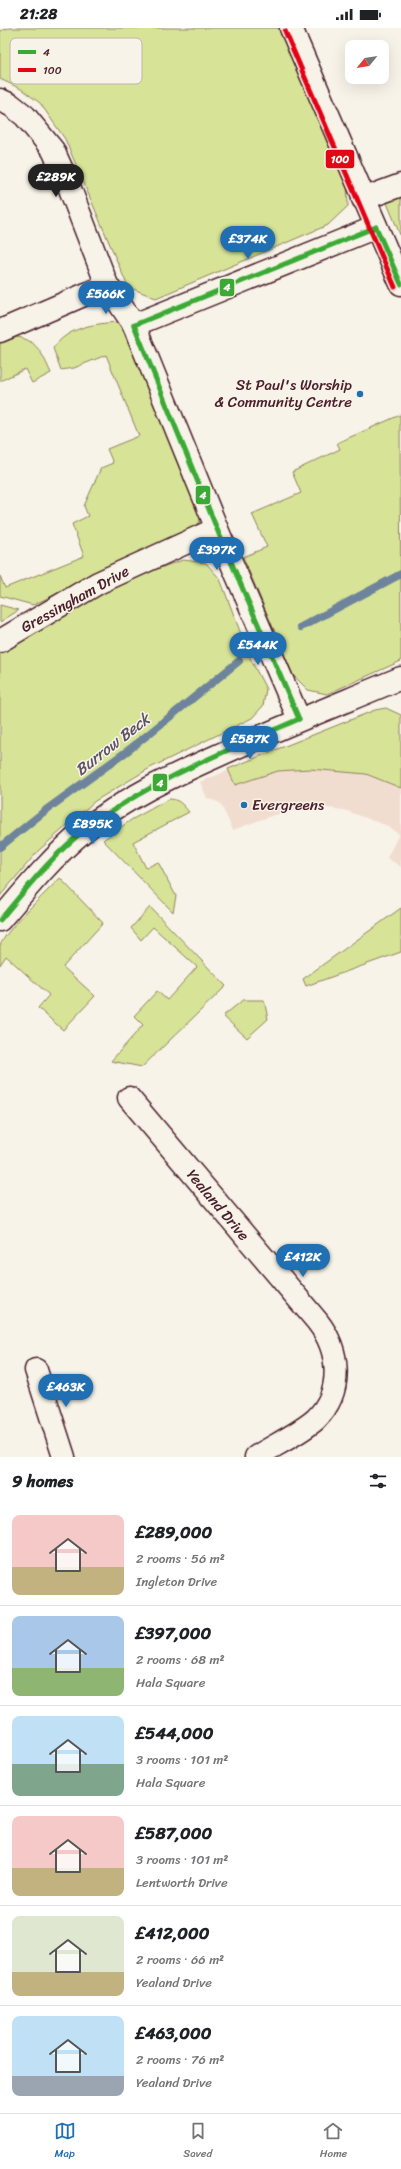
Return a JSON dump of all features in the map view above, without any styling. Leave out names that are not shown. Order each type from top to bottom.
[{"type":"street","points":[[291,28],[363,199],[401,284]]},
{"type":"street","points":[[0,100],[11,105],[25,116],[53,150],[107,285],[134,325],[216,529],[299,719]]},
{"type":"street","points":[[363,199],[401,185]]},
{"type":"street","points":[[134,325],[376,227]]},
{"type":"street","points":[[0,330],[107,285]]},
{"type":"street","name":"Gressingham Drive","points":[[0,642],[98,583],[216,529]]},
{"type":"street","points":[[0,920],[37,876],[85,830],[137,795],[186,769],[299,719],[400,680]]},
{"type":"street","name":"Yealand Drive","points":[[129,1098],[328,1334],[334,1351],[334,1381],[330,1397],[324,1409],[314,1420],[256,1457]]},
{"type":"street","points":[[36,1370],[64,1457]]},
{"type":"shaded area","points":[[386,708],[401,715],[401,867],[387,858],[399,834],[385,825],[344,810],[310,806],[271,816],[233,830],[220,803],[207,798],[200,782],[375,710]]},
{"type":"green space","points":[[9,28],[281,28],[347,183],[348,206],[328,225],[156,298],[128,287],[65,139],[40,103],[21,89],[10,84],[142,84],[142,38],[10,38],[10,84],[0,79],[0,31]]},
{"type":"green space","points":[[401,193],[401,237],[387,203]]},
{"type":"green space","points":[[118,322],[125,325],[201,517],[198,526],[33,605],[0,596],[0,576],[5,588],[84,556],[72,524],[88,516],[84,506],[101,468],[113,463],[107,449],[139,436],[106,355],[74,368],[61,370],[53,348],[66,335],[74,331],[99,324]]},
{"type":"green space","points":[[17,337],[35,345],[51,373],[32,383],[25,369],[0,381],[0,343]]},
{"type":"green space","points":[[400,415],[401,661],[327,694],[308,690],[293,675],[243,557],[267,547],[252,514],[301,493],[292,472],[340,449],[337,443]]},
{"type":"green space","points":[[183,560],[206,563],[220,579],[251,660],[266,689],[263,706],[252,718],[150,768],[95,801],[38,851],[0,896],[0,653],[44,625],[88,600],[135,578]]},
{"type":"green space","points":[[0,605],[19,610],[0,622]]},
{"type":"green space","points":[[386,708],[401,715],[401,788],[366,774],[310,769],[278,771],[235,785],[228,769],[375,710]]},
{"type":"green space","points":[[169,799],[178,801],[189,812],[133,842],[146,868],[158,862],[176,896],[173,912],[103,840],[131,820]]},
{"type":"green space","points":[[60,878],[103,923],[63,967],[95,996],[63,1030],[38,1008],[49,995],[6,956],[0,965],[0,946],[3,939],[27,911]]},
{"type":"green space","points":[[150,907],[226,986],[142,1067],[111,1061],[143,1025],[134,1016],[157,991],[167,1000],[197,967],[153,927],[141,940],[131,928]]},
{"type":"green space","points":[[401,908],[401,952],[306,986],[303,979]]},
{"type":"green space","points":[[243,1000],[264,1000],[268,1019],[247,1038],[223,1016]]},
{"type":"waterway","name":"Burrow Beck","points":[[301,627],[401,574]]},
{"type":"waterway","name":"Burrow Beck","points":[[0,847],[46,810],[130,749],[239,661]]},
{"type":"transit line","name":"100","points":[[285,31],[395,287]]},
{"type":"transit line","name":"4","points":[[376,227],[401,284]]},
{"type":"transit line","name":"4","points":[[134,325],[376,227]]},
{"type":"transit line","name":"4","points":[[134,325],[219,534],[299,719]]},
{"type":"transit line","name":"4","points":[[0,920],[40,872],[62,849],[86,829],[111,812],[136,796],[189,768],[299,719]]},
{"type":"place","name":"St Paul's Worship & Community Centre","points":[[360,394]]},
{"type":"place","name":"Evergreens","points":[[244,805]]}]
